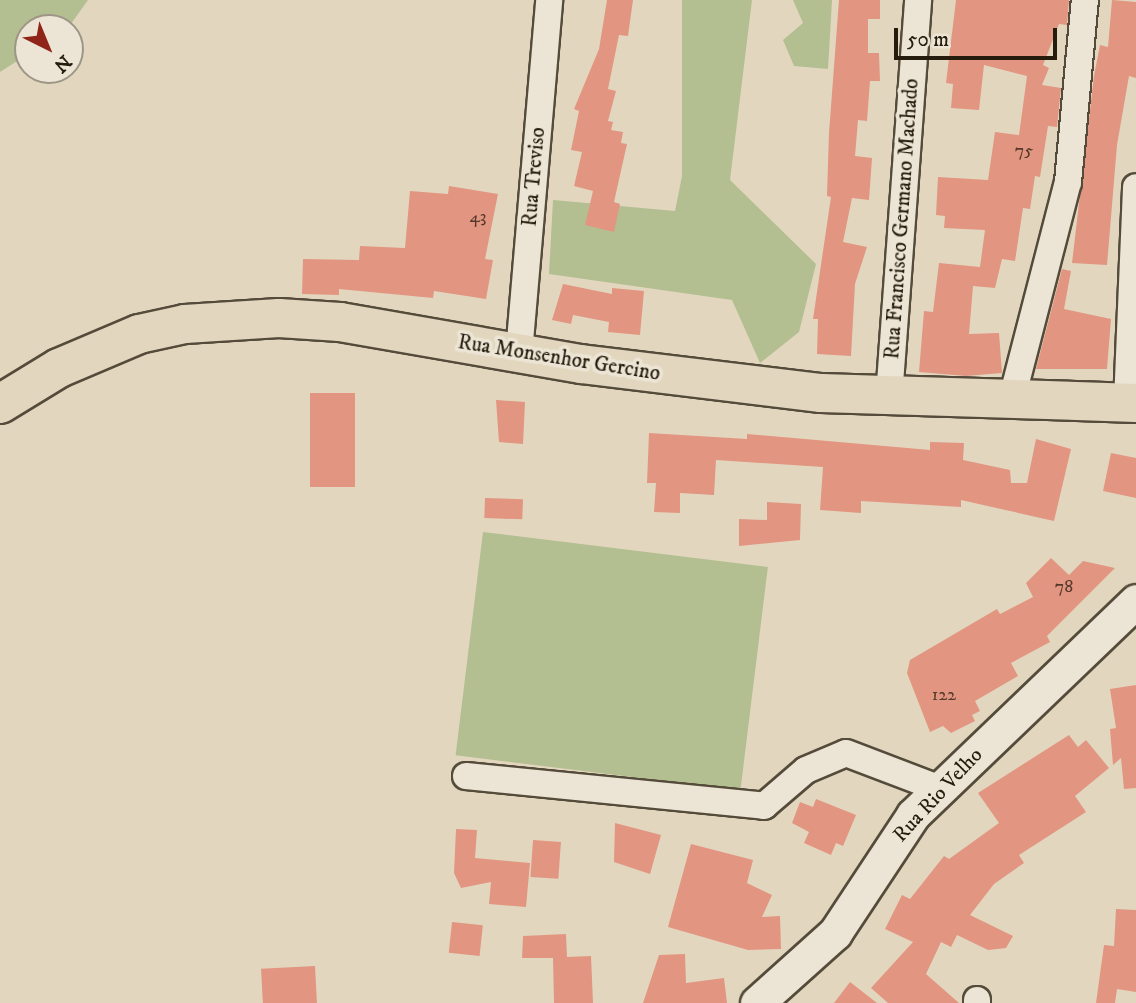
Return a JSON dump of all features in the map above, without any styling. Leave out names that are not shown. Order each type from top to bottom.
[{"type":"main road","name":"Rua Monsenhor Gercino","points":[[0,404],[94,351],[185,324],[279,318],[340,322],[519,353],[710,381],[890,397],[1132,403]]},
{"type":"street","name":"Rua Treviso","points":[[519,353],[549,0]]},
{"type":"street","name":"Rua Francisco Germano Machado","points":[[890,397],[918,0]]},
{"type":"street","points":[[1011,402],[1068,183],[1085,0]]},
{"type":"street","points":[[1132,403],[1136,187]]},
{"type":"street","name":"Rua Rio Velho","points":[[757,1003],[824,946],[893,840],[939,788],[1136,601]]},
{"type":"street","points":[[466,776],[764,806],[806,770],[846,753],[939,788]]},
{"type":"green space","points":[[0,0],[88,0],[78,14],[14,14],[14,63],[0,72]]},
{"type":"green space","points":[[682,0],[752,0],[730,180],[816,264],[799,332],[760,363],[732,300],[549,274],[553,200],[675,211],[682,176]]},
{"type":"green space","points":[[793,0],[832,0],[828,69],[794,66],[783,40],[803,23]]},
{"type":"green space","points":[[483,532],[768,567],[740,790],[456,755]]},
{"type":"building","points":[[607,0],[633,0],[628,36],[619,35],[608,89],[616,91],[608,121],[613,122],[611,130],[623,132],[621,143],[627,144],[614,202],[620,204],[614,232],[585,225],[593,191],[574,186],[582,152],[571,150],[579,111],[574,109],[599,49]]},
{"type":"building","points":[[839,0],[880,0],[880,19],[868,19],[868,53],[879,53],[880,81],[870,81],[867,121],[858,120],[855,156],[872,158],[869,200],[852,198],[843,242],[867,247],[855,284],[851,356],[817,354],[818,319],[813,319],[831,197],[827,196],[829,133]]},
{"type":"building","points":[[956,0],[1069,0],[1067,25],[1059,24],[1043,65],[1049,68],[1042,85],[1061,88],[1057,127],[1048,126],[1040,177],[1035,176],[1030,209],[1023,208],[1015,261],[1002,259],[995,288],[973,286],[969,334],[999,333],[1002,373],[966,376],[919,372],[924,311],[933,312],[939,263],[980,267],[985,230],[944,228],[945,216],[936,215],[938,177],[988,180],[995,132],[1019,135],[1027,76],[984,65],[979,110],[951,108],[953,84],[946,83]]},
{"type":"building","points":[[1112,0],[1136,2],[1136,78],[1129,76],[1117,145],[1107,265],[1072,263],[1094,76],[1100,45],[1108,47]]},
{"type":"building","points":[[449,186],[498,194],[485,259],[493,260],[486,299],[434,291],[433,298],[339,289],[339,295],[302,294],[303,259],[359,260],[360,246],[405,248],[410,191],[448,194]]},
{"type":"building","points":[[1062,269],[1071,271],[1064,309],[1111,319],[1107,369],[1036,369]]},
{"type":"building","points":[[563,284],[612,294],[612,288],[644,291],[640,335],[608,332],[609,322],[573,315],[571,324],[552,320]]},
{"type":"building","points":[[310,393],[355,393],[355,487],[310,487]]},
{"type":"building","points":[[496,400],[525,402],[523,444],[499,442]]},
{"type":"building","points":[[649,433],[747,439],[747,434],[930,450],[930,442],[964,443],[963,460],[1010,470],[1011,483],[1027,483],[1036,439],[1071,449],[1054,521],[961,500],[961,507],[861,501],[861,513],[820,510],[823,467],[716,460],[714,495],[680,493],[680,513],[654,512],[656,483],[647,483]]},
{"type":"building","points":[[1111,453],[1136,458],[1136,498],[1103,491]]},
{"type":"building","points":[[485,498],[523,499],[522,519],[484,518]]},
{"type":"building","points":[[767,502],[801,504],[800,540],[739,546],[739,519],[767,520]]},
{"type":"building","points":[[1051,558],[1069,575],[1083,561],[1115,568],[1047,636],[1050,642],[1011,663],[1018,676],[975,701],[980,711],[972,715],[975,721],[951,733],[943,726],[930,732],[907,673],[910,660],[997,609],[1000,614],[1033,597],[1026,583]]},
{"type":"building","points":[[1136,685],[1136,788],[1124,789],[1121,758],[1113,765],[1110,729],[1116,728],[1110,689]]},
{"type":"building","points":[[1069,735],[1078,747],[1086,740],[1109,768],[1075,796],[1086,812],[1019,855],[1024,863],[994,884],[970,915],[1013,936],[1006,948],[988,950],[957,935],[951,947],[941,942],[926,974],[959,1003],[888,1003],[871,988],[913,942],[885,929],[902,895],[910,899],[944,856],[949,859],[999,823],[978,793]]},
{"type":"building","points":[[816,799],[856,815],[843,846],[836,843],[831,855],[804,843],[809,832],[792,823],[800,802],[813,807]]},
{"type":"building","points":[[615,823],[661,835],[650,874],[614,862]]},
{"type":"building","points":[[456,829],[477,830],[475,858],[530,863],[526,907],[489,904],[491,882],[461,888],[454,873]]},
{"type":"building","points":[[533,840],[561,842],[558,879],[530,877]]},
{"type":"building","points":[[691,844],[753,860],[747,883],[772,895],[762,917],[780,916],[781,949],[748,950],[668,927]]},
{"type":"building","points":[[1116,909],[1136,910],[1136,992],[1117,989],[1115,1003],[1096,1003],[1104,945],[1114,946]]},
{"type":"building","points":[[452,922],[483,925],[480,956],[449,953]]},
{"type":"building","points":[[566,934],[567,957],[591,956],[593,1003],[554,1003],[553,958],[522,958],[523,936]]},
{"type":"building","points":[[685,954],[686,983],[724,978],[727,1003],[643,1003],[659,955]]},
{"type":"building","points":[[315,966],[317,1003],[263,1003],[261,969]]},
{"type":"building","points":[[850,982],[877,1003],[834,1003]]}]
